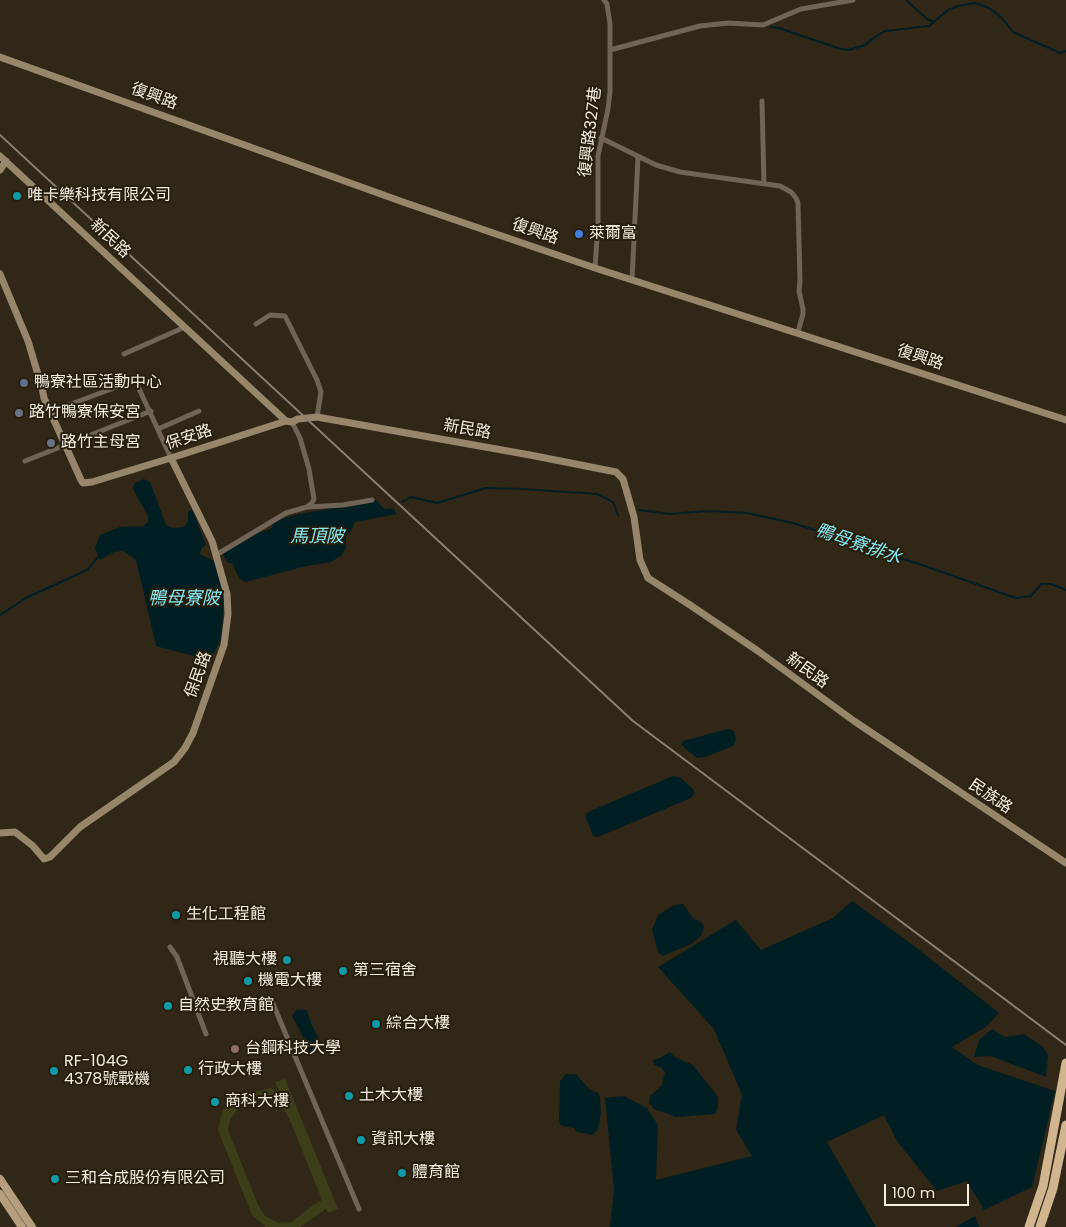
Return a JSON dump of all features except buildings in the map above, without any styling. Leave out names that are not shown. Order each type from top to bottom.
[{"type":"highway","points":[[1028,1227],[1043,1186],[1066,1063]]},
{"type":"highway","points":[[1040,1227],[1053,1188],[1066,1125]]},
{"type":"main road","points":[[0,1179],[32,1227]]},
{"type":"main road","points":[[0,1194],[22,1227]]},
{"type":"street","points":[[610,50],[706,25],[728,23],[763,25],[801,9],[853,0]]},
{"type":"street","name":"復興路327巷","points":[[595,268],[598,224],[598,156],[608,109],[610,50],[607,1]]},
{"type":"street","name":"復興路","points":[[0,57],[403,202],[595,268],[1066,420]]},
{"type":"street","points":[[762,101],[764,184]]},
{"type":"street","points":[[601,138],[656,166],[680,172],[786,188],[796,198],[798,203],[799,291],[804,314],[798,332]]},
{"type":"street","points":[[632,280],[638,157]]},
{"type":"street","points":[[0,170],[3,158]]},
{"type":"street","name":"新民路","points":[[3,158],[289,422],[298,419],[317,418],[611,469],[616,472],[623,479],[634,517],[640,560],[648,578],[758,651],[816,694],[900,751]]},
{"type":"street","name":"保安路","points":[[0,274],[28,341],[44,398],[81,480],[87,483],[289,422]]},
{"type":"street","points":[[256,324],[270,315],[284,316],[317,380],[321,392],[317,418]]},
{"type":"street","points":[[124,354],[185,327]]},
{"type":"street","name":"保民路","points":[[0,833],[15,832],[33,846],[44,859],[50,857],[80,826],[174,762],[185,748],[193,733],[224,645],[228,614],[227,594],[212,541],[135,380],[50,412]]},
{"type":"street","points":[[25,461],[151,411]]},
{"type":"street","points":[[158,429],[200,411]]},
{"type":"street","points":[[289,422],[300,438],[309,469],[314,498],[307,507]]},
{"type":"street","points":[[216,555],[286,513],[307,507],[342,505],[372,500]]},
{"type":"street","name":"民族路","points":[[900,751],[952,788],[1066,863]]},
{"type":"street","points":[[170,948],[177,957],[206,1034]]},
{"type":"street","points":[[271,999],[358,1209]]},
{"type":"green space","points":[[285,1079],[338,1209],[328,1213],[326,1209],[300,1227],[266,1227],[252,1215],[218,1130],[223,1110],[235,1097],[270,1088],[279,1091],[275,1082]],"holes":[[[257,1098],[273,1098],[284,1109],[292,1125],[322,1200],[292,1222],[279,1223],[265,1216],[258,1205],[228,1130],[230,1120],[245,1103]]]},
{"type":"water","name":"鴨母寮陂","points":[[144,479],[150,482],[166,525],[173,528],[184,527],[188,522],[188,512],[192,509],[206,545],[201,549],[200,554],[214,561],[224,597],[221,639],[214,653],[201,658],[156,646],[136,560],[123,551],[114,552],[100,560],[95,548],[100,535],[120,527],[143,526],[148,522],[148,516],[133,489],[135,483]]},
{"type":"water","name":"馬頂陂","points":[[376,500],[384,509],[393,508],[397,514],[355,522],[351,531],[346,536],[346,547],[342,555],[331,562],[306,566],[245,582],[239,578],[232,563],[228,563],[223,554],[255,534],[271,529],[274,521],[300,514]]},
{"type":"water","points":[[728,729],[734,731],[736,740],[733,746],[705,757],[697,758],[681,745],[683,741]]},
{"type":"water","points":[[673,776],[680,777],[693,789],[695,793],[691,798],[598,837],[593,836],[585,815],[588,812]]},
{"type":"water","points":[[852,901],[909,942],[999,1013],[986,1027],[952,1047],[978,1065],[1055,1091],[1032,1187],[984,1210],[967,1181],[937,1191],[897,1141],[884,1115],[827,1142],[876,1227],[610,1227],[614,1190],[605,1098],[624,1096],[647,1108],[658,1125],[656,1180],[752,1156],[736,1130],[742,1095],[714,1029],[658,967],[736,920],[761,950],[833,918]]},
{"type":"water","points":[[683,904],[693,918],[701,922],[704,927],[701,936],[690,945],[662,956],[658,952],[652,930],[658,915],[674,905]]},
{"type":"water","points":[[297,1009],[307,1010],[323,1047],[316,1053],[308,1052],[292,1016]]},
{"type":"water","points":[[992,1029],[1005,1037],[1024,1034],[1043,1047],[1048,1055],[1046,1077],[991,1056],[974,1057],[979,1040]]},
{"type":"water","points":[[670,1052],[675,1057],[693,1065],[718,1097],[718,1108],[715,1114],[676,1117],[654,1109],[649,1103],[650,1096],[662,1085],[665,1072],[662,1068],[654,1065],[653,1060]]},
{"type":"water","points":[[566,1074],[576,1074],[589,1089],[598,1093],[600,1097],[601,1114],[598,1129],[593,1135],[577,1132],[574,1128],[561,1126],[559,1120],[560,1081]]},
{"type":"water","points":[[975,1216],[979,1227],[955,1227]]},
{"type":"waterway","points":[[906,0],[933,22]]},
{"type":"waterway","points":[[771,27],[849,50],[865,45],[885,31],[929,26],[948,10],[975,3],[989,8],[1001,17],[1013,32],[1060,53],[1066,51]]},
{"type":"waterway","name":"鴨母寮排水","points":[[402,502],[411,497],[437,503],[486,488],[523,489],[597,494],[613,502],[618,515]]},
{"type":"waterway","name":"鴨母寮排水","points":[[639,510],[669,514],[707,511],[747,513],[793,523],[1016,598],[1031,596],[1041,584],[1051,584],[1066,590]]},
{"type":"waterway","name":"鴨母寮排水","points":[[0,615],[26,598],[87,570],[100,555]]},
{"type":"railway","points":[[0,135],[633,721],[1066,1045]]},
{"type":"place","name":"唯卡樂科技有限公司","points":[[17,196]]},
{"type":"place","name":"萊爾富","points":[[579,234]]},
{"type":"place","name":"鴨寮社區活動中心","points":[[24,383]]},
{"type":"place","name":"路竹鴨寮保安宮","points":[[19,413]]},
{"type":"place","name":"路竹主母宮","points":[[51,443]]},
{"type":"place","name":"生化工程館","points":[[176,915]]},
{"type":"place","name":"視聽大樓","points":[[287,960]]},
{"type":"place","name":"第三宿舍","points":[[343,971]]},
{"type":"place","name":"機電大樓","points":[[248,981]]},
{"type":"place","name":"自然史教育館","points":[[168,1006]]},
{"type":"place","name":"綜合大樓","points":[[376,1024]]},
{"type":"place","name":"台鋼科技大學","points":[[235,1049]]},
{"type":"place","name":"行政大樓","points":[[188,1070]]},
{"type":"place","name":"RF-104G 4378號戰機","points":[[54,1071]]},
{"type":"place","name":"土木大樓","points":[[349,1096]]},
{"type":"place","name":"商科大樓","points":[[215,1102]]},
{"type":"place","name":"資訊大樓","points":[[361,1140]]},
{"type":"place","name":"體育館","points":[[402,1173]]},
{"type":"place","name":"三和合成股份有限公司","points":[[55,1179]]}]
